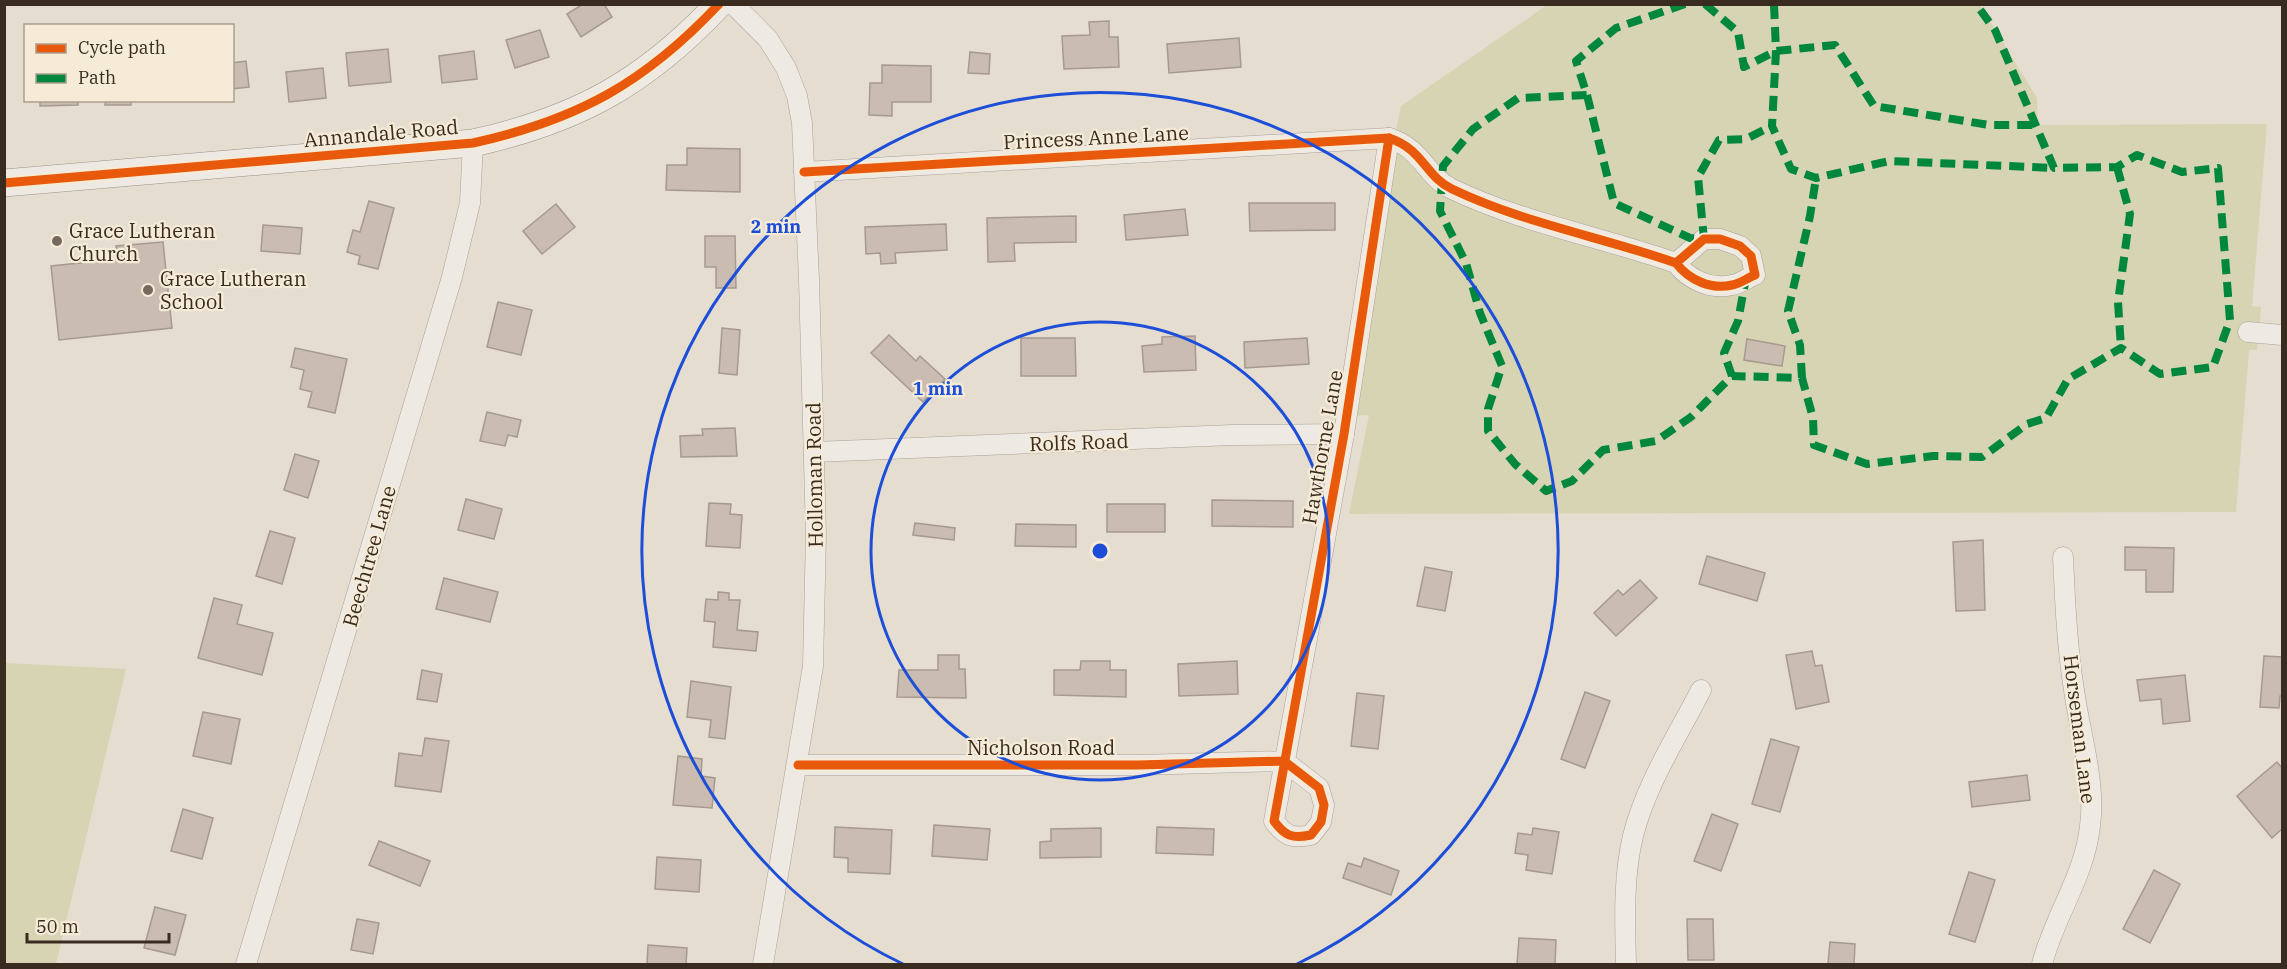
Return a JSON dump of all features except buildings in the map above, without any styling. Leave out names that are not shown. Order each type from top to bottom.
[{"type":"main road","name":"Annandale Road","points":[[4,183],[473,143],[516,134],[557,120],[618,90],[670,54],[718,4]]},
{"type":"street","name":"Holloman Road","points":[[733,4],[768,39],[786,68],[797,96],[802,123],[814,452],[816,617],[813,666],[763,964]]},
{"type":"street","name":"Princess Anne Lane","points":[[804,172],[1389,138]]},
{"type":"street","points":[[1389,138],[1404,143],[1418,154],[1450,189],[1523,216],[1676,263]]},
{"type":"street","name":"Hawthorne Lane","points":[[1284,761],[1344,434],[1389,138]]},
{"type":"street","name":"Beechtree Lane","points":[[246,964],[449,287],[470,203],[473,143]]},
{"type":"street","points":[[2248,332],[2283,335]]},
{"type":"street","name":"Rolfs Road","points":[[814,452],[1232,435],[1344,434]]},
{"type":"street","name":"Horseman Lane","points":[[2042,964],[2048,942],[2085,855],[2091,825],[2090,791],[2069,652],[2063,557]]},
{"type":"street","points":[[1626,964],[1628,861],[1634,834],[1663,762],[1701,690]]},
{"type":"street","name":"Nicholson Road","points":[[798,765],[1138,765],[1284,761]]},
{"type":"shaded area","points":[[1547,5],[1980,5],[2037,98],[2038,125],[2267,124],[2252,306],[2261,307],[2257,350],[2249,350],[2236,512],[1349,514],[1369,415],[1338,416],[1401,106]]},
{"type":"shaded area","points":[[5,663],[126,669],[56,964],[5,964]]},
{"type":"marked path","points":[[1685,4],[1616,28],[1576,61],[1587,95],[1518,98],[1473,129],[1443,166],[1440,211],[1466,263],[1480,313],[1502,366],[1488,409],[1488,431],[1515,464],[1546,491],[1572,481],[1603,450],[1656,441],[1691,417],[1732,376],[1802,378],[1813,418],[1814,445],[1867,464],[1933,456],[1982,457],[2027,424],[2046,418],[2068,379],[2121,348],[2160,374],[2213,367],[2230,320],[2218,168],[2182,172],[2137,155],[2117,167],[2054,168],[1995,30],[1976,4]]},
{"type":"marked path","points":[[1705,4],[1738,32],[1744,67],[1776,51],[1835,45],[1874,106],[1989,125],[2037,125]]},
{"type":"marked path","points":[[1774,4],[1776,51],[1772,126],[1791,169],[1816,178],[1889,161],[2054,168]]},
{"type":"marked path","points":[[1587,95],[1614,203],[1690,238],[1704,239],[1698,177],[1719,140],[1746,139],[1772,126]]},
{"type":"marked path","points":[[2117,167],[2130,214],[2118,302],[2121,348]]},
{"type":"marked path","points":[[1802,378],[1800,345],[1788,311],[1810,216],[1816,178]]},
{"type":"marked path","points":[[1732,376],[1724,353],[1738,321],[1746,278]]},
{"type":"cycle path","points":[[4,183],[473,143],[510,134],[577,110],[636,77],[664,56],[719,4]]},
{"type":"cycle path","points":[[804,172],[1389,138],[1410,149],[1443,184],[1479,201],[1676,263],[1694,279],[1708,285],[1735,284],[1755,275],[1751,256],[1740,246],[1720,239],[1704,239],[1676,263]]},
{"type":"cycle path","points":[[798,765],[1138,765],[1284,761],[1319,788],[1324,805],[1321,822],[1311,835],[1299,837],[1290,835],[1274,821],[1344,434],[1389,138]]},
{"type":"place","name":"Grace Lutheran Church","points":[[57,241]]},
{"type":"place","name":"Grace Lutheran School","points":[[148,290]]}]
